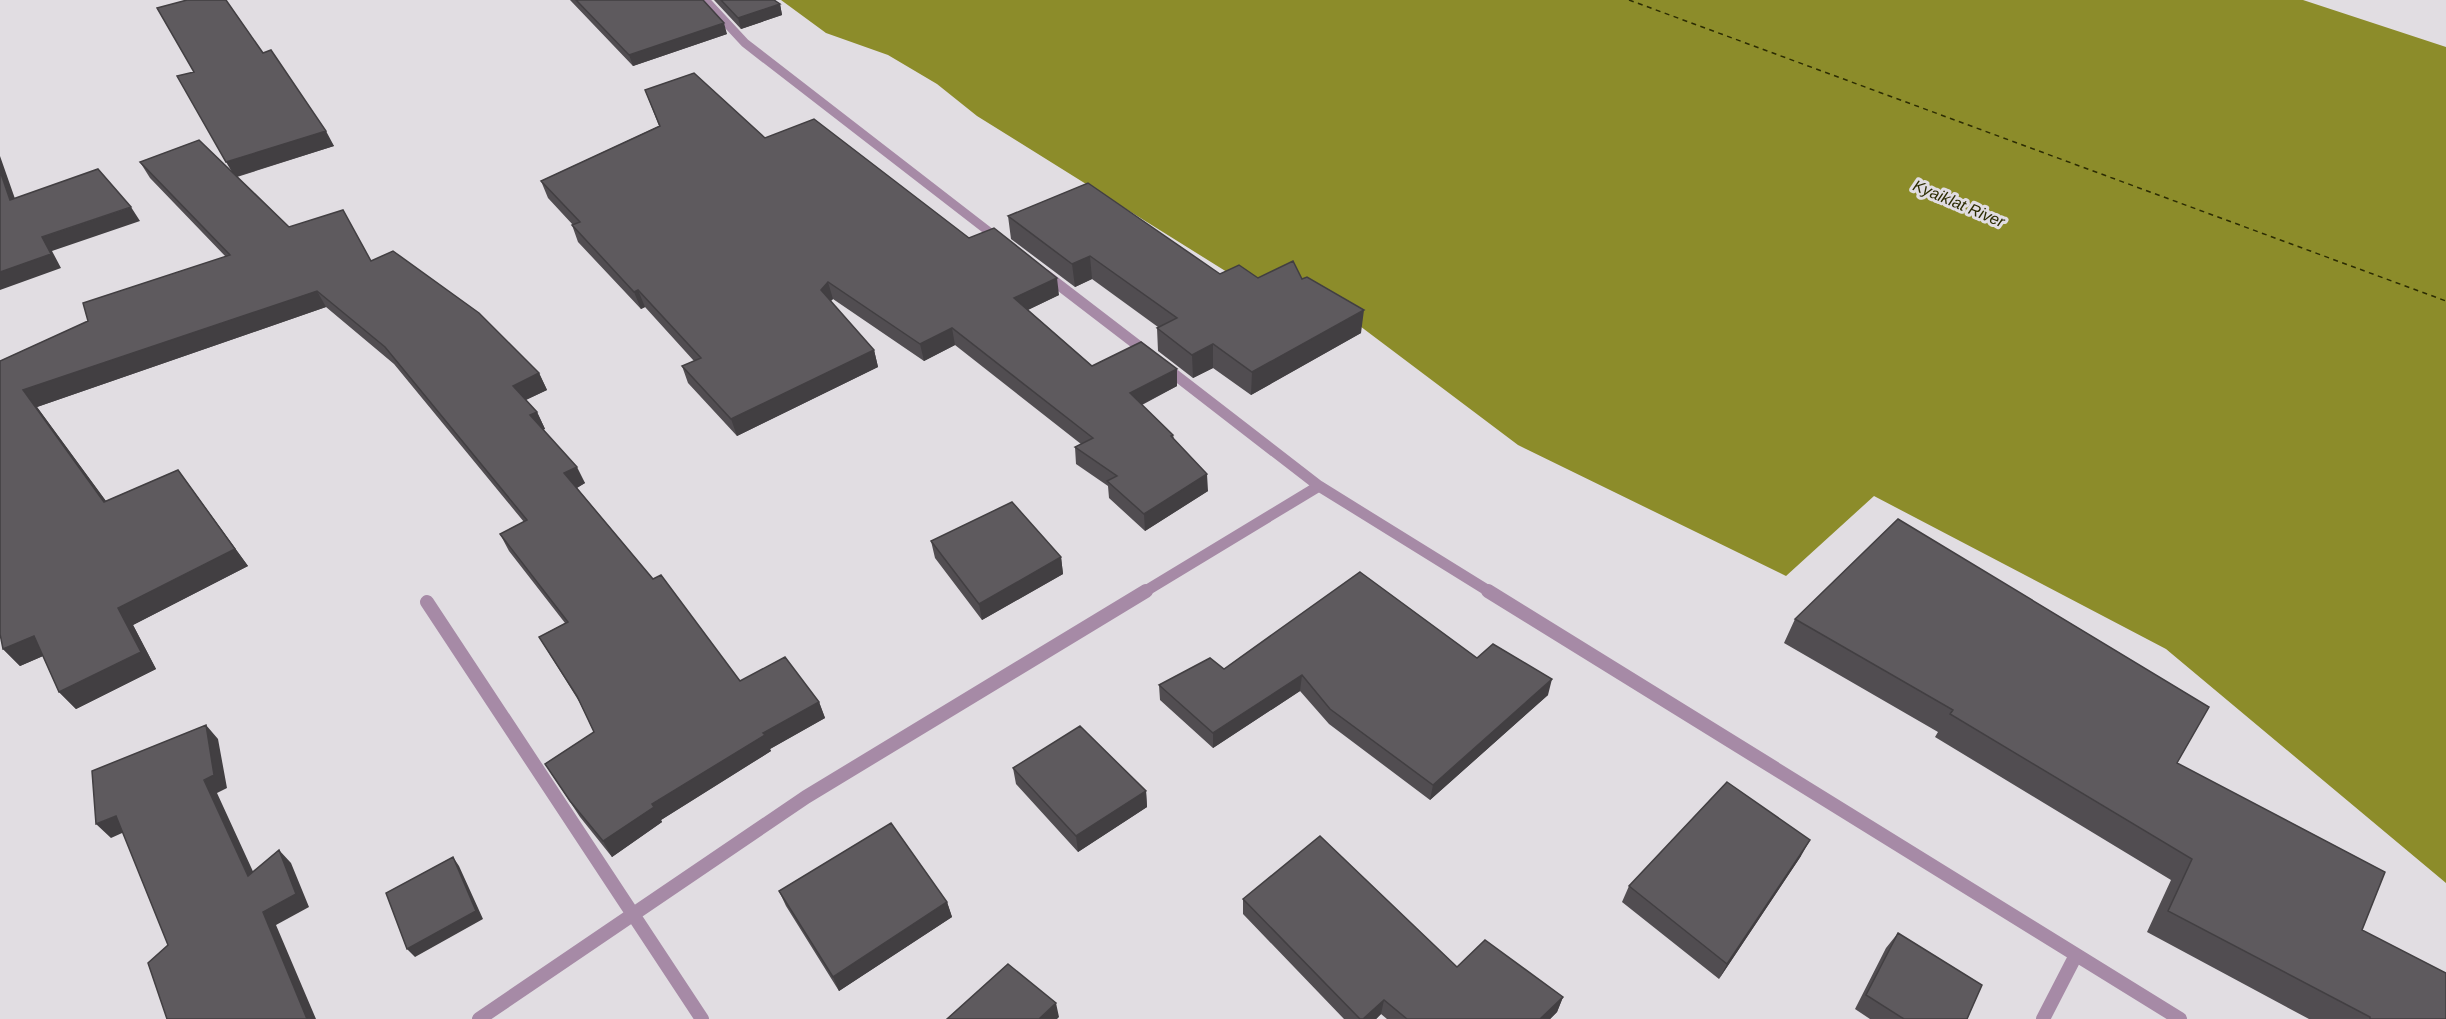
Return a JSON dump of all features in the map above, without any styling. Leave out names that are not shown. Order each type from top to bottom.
[{"type":"street","points":[[705,0],[745,43],[1008,246]]},
{"type":"street","points":[[1036,268],[1319,486],[2180,1019]]},
{"type":"street","points":[[479,1019],[806,796],[1319,486]]},
{"type":"street","points":[[427,602],[702,1019]]},
{"type":"street","points":[[2043,1019],[2076,955]]},
{"type":"water","name":"Kyaiklat River","points":[[781,0],[2303,0],[2446,47],[2446,883],[2166,649],[1874,496],[1786,576],[1518,445],[1332,305],[1263,278],[1227,272],[977,116],[937,84],[888,55],[826,33]]},
{"type":"building","points":[[187,0],[226,0],[263,53],[271,50],[326,131],[226,162],[177,76],[194,72],[157,8]]},
{"type":"building","points":[[576,0],[703,0],[724,23],[629,55]]},
{"type":"building","points":[[721,0],[774,0],[780,4],[738,18]]},
{"type":"building","points":[[694,73],[765,138],[814,119],[969,238],[994,228],[1057,278],[1014,298],[1092,366],[1141,342],[1177,369],[1130,393],[1173,435],[1171,436],[1207,474],[1144,514],[1107,481],[1117,476],[1075,447],[1093,438],[952,328],[920,344],[828,282],[821,290],[874,350],[731,419],[682,366],[701,358],[638,290],[634,292],[572,225],[580,222],[541,181],[660,126],[645,90]]},
{"type":"building","points":[[199,140],[289,227],[343,210],[371,261],[393,251],[479,313],[539,373],[513,386],[537,412],[530,415],[577,467],[564,473],[653,579],[661,575],[740,681],[785,657],[819,702],[763,733],[765,735],[652,804],[654,807],[603,841],[570,801],[545,764],[594,732],[577,696],[539,637],[568,622],[500,534],[527,520],[385,347],[317,291],[23,390],[104,502],[178,470],[235,549],[118,608],[141,652],[59,692],[34,636],[3,649],[0,634],[0,361],[88,321],[83,303],[230,255],[140,162]]},
{"type":"building","points":[[98,169],[131,207],[42,237],[51,254],[0,272],[0,171],[10,200]]},
{"type":"building","points":[[1088,183],[1220,274],[1239,265],[1258,278],[1293,261],[1302,279],[1307,277],[1364,310],[1252,372],[1213,344],[1192,355],[1157,328],[1177,318],[1090,256],[1072,264],[1008,216]]},
{"type":"building","points":[[1012,502],[1061,557],[979,604],[931,541]]},
{"type":"building","points":[[1898,519],[2209,707],[2177,763],[2385,872],[2362,930],[2446,973],[2446,1019],[2370,1019],[2168,911],[2192,859],[1950,714],[1953,710],[1795,619]]},
{"type":"building","points":[[1360,572],[1477,658],[1493,644],[1552,679],[1433,785],[1330,709],[1302,675],[1213,733],[1159,685],[1210,658],[1224,669]]},
{"type":"building","points":[[206,725],[214,775],[204,780],[248,876],[279,850],[296,894],[263,912],[307,1019],[167,1019],[148,963],[168,945],[116,816],[96,824],[92,771]]},
{"type":"building","points":[[1080,726],[1146,791],[1076,836],[1013,768]]},
{"type":"building","points":[[1727,782],[1810,840],[1727,964],[1629,886]]},
{"type":"building","points":[[891,823],[947,902],[833,977],[779,891]]},
{"type":"building","points":[[1320,836],[1457,967],[1485,940],[1563,997],[1540,1019],[1407,1019],[1384,1000],[1363,1019],[1360,1019],[1243,899]]},
{"type":"building","points":[[453,857],[476,911],[407,949],[386,893]]},
{"type":"building","points":[[1898,933],[1982,985],[1967,1019],[1904,1019],[1866,995]]},
{"type":"building","points":[[1008,964],[1056,1003],[1039,1019],[947,1019]]},
{"type":"ferry route","points":[[1629,0],[2446,301]]}]
